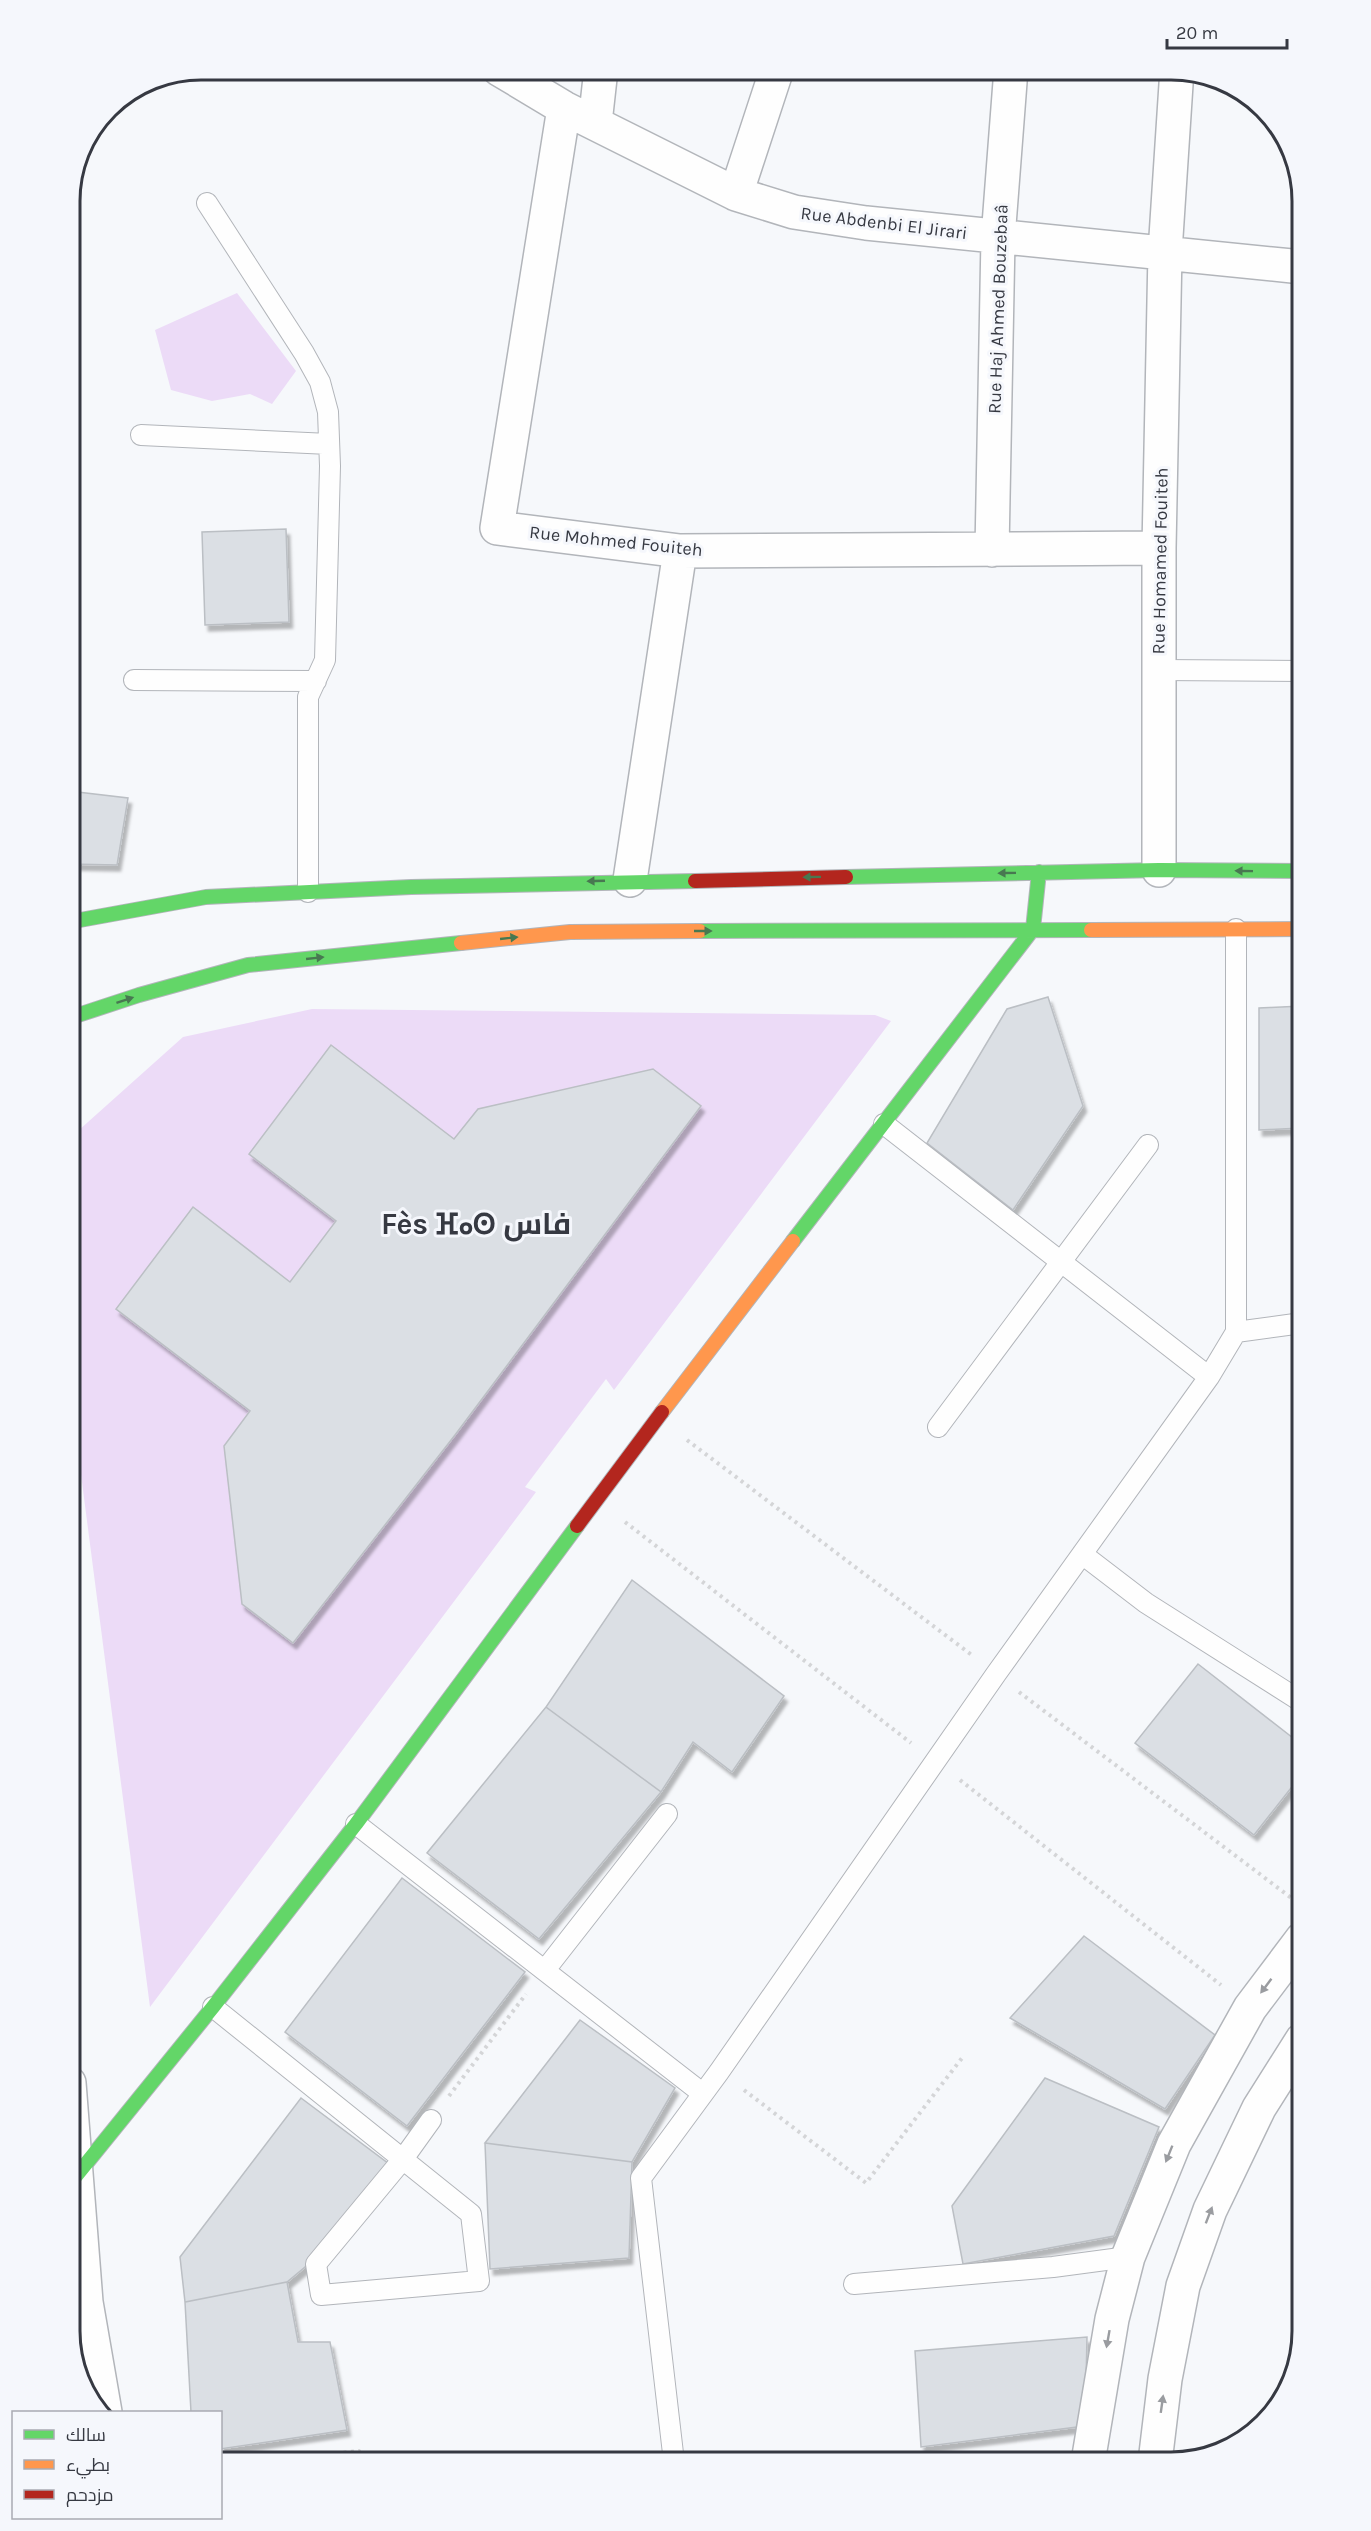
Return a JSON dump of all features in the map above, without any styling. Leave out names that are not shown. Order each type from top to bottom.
[{"type":"street","name":"Rue Abdenbi El Jirari","points":[[517,80],[564,108],[736,194],[794,212],[866,223],[1292,266]]},
{"type":"street","points":[[595,123],[600,80]]},
{"type":"street","points":[[736,194],[773,80]]},
{"type":"street","name":"Rue Haj Ahmed Bouzebaâ","points":[[992,550],[998,237],[1010,80]]},
{"type":"street","name":"Rue Homamed Fouiteh","points":[[1159,870],[1159,548],[1165,252],[1176,80]]},
{"type":"street","name":"Rue Mohmed Fouiteh","points":[[564,108],[497,528],[680,551],[1159,548]]},
{"type":"street","points":[[630,880],[680,551]]},
{"type":"street","points":[[80,920],[206,897],[308,892],[630,880],[1159,870],[1292,872]]},
{"type":"street","points":[[80,2171],[213,2007],[356,1824],[657,1418],[1033,929],[1039,872]]},
{"type":"street","points":[[80,1014],[139,995],[248,965],[570,932],[1292,929]]},
{"type":"street","points":[[1089,2452],[1112,2319],[1128,2257],[1174,2144],[1250,2008],[1292,1952]]},
{"type":"street","points":[[1156,2452],[1166,2379],[1183,2286],[1210,2210],[1259,2108],[1292,2056]]},
{"type":"street","points":[[80,2226],[86,2302],[103,2401]]},
{"type":"lane","points":[[207,203],[304,353],[320,382],[328,412],[325,660],[308,697],[308,892]]},
{"type":"lane","points":[[141,435],[329,444]]},
{"type":"lane","points":[[1159,670],[1292,671]]},
{"type":"lane","points":[[134,680],[316,681]]},
{"type":"lane","points":[[673,2451],[641,2178],[719,2072],[1082,1554],[1209,1377],[1236,1332],[1236,929]]},
{"type":"lane","points":[[884,1124],[1209,1377]]},
{"type":"lane","points":[[938,1426],[1148,1145]]},
{"type":"lane","points":[[1236,1332],[1292,1324]]},
{"type":"lane","points":[[1082,1554],[1146,1603],[1292,1696]]},
{"type":"lane","points":[[545,1970],[667,1814]]},
{"type":"lane","points":[[356,1824],[702,2093]]},
{"type":"lane","points":[[213,2007],[403,2159],[471,2214],[479,2281],[321,2295],[316,2264],[403,2159],[431,2120]]},
{"type":"lane","points":[[854,2284],[1053,2267],[1128,2257]]},
{"type":"path","points":[[431,2120],[545,1970]]},
{"type":"path","points":[[719,2072],[866,2182],[962,2058]]},
{"type":"shaded area","points":[[237,293],[296,371],[272,404],[250,394],[212,401],[171,390],[155,330]]},
{"type":"shaded area","points":[[312,1009],[875,1015],[891,1021],[614,1390],[606,1379],[525,1487],[536,1492],[150,2007],[80,1467],[80,1129],[183,1037]]},
{"type":"building","points":[[286,529],[289,622],[205,625],[202,532]]},
{"type":"building","points":[[80,792],[128,798],[117,865],[80,864]]},
{"type":"building","points":[[1048,997],[1083,1106],[1013,1210],[927,1143],[1007,1009]]},
{"type":"building","points":[[1292,1006],[1292,1128],[1259,1130],[1259,1008]]},
{"type":"building","points":[[331,1045],[454,1139],[478,1109],[653,1069],[701,1106],[455,1435],[293,1643],[242,1604],[224,1446],[250,1411],[116,1309],[193,1207],[290,1282],[336,1221],[249,1154]]},
{"type":"building","points":[[632,1580],[784,1696],[732,1772],[693,1742],[661,1792],[546,1707]]},
{"type":"building","points":[[1198,1664],[1292,1737],[1292,1787],[1254,1835],[1135,1743]]},
{"type":"building","points":[[546,1707],[661,1792],[539,1939],[427,1853]]},
{"type":"building","points":[[402,1878],[525,1972],[407,2126],[285,2032]]},
{"type":"building","points":[[1084,1936],[1215,2035],[1165,2109],[1010,2018]]},
{"type":"building","points":[[580,2020],[675,2088],[632,2162],[485,2143]]},
{"type":"building","points":[[1045,2078],[1159,2127],[1114,2236],[963,2264],[952,2206]]},
{"type":"building","points":[[301,2098],[389,2164],[305,2267],[287,2282],[185,2302],[180,2257]]},
{"type":"building","points":[[485,2143],[632,2162],[629,2258],[490,2269]]},
{"type":"building","points":[[287,2282],[298,2342],[330,2342],[347,2430],[222,2449],[222,2411],[191,2411],[185,2302]]},
{"type":"building","points":[[1087,2337],[1085,2426],[921,2447],[915,2351]]},
{"type":"traffic: fast","points":[[846,877],[1159,870],[1292,871]]},
{"type":"traffic: fast","points":[[793,1241],[1033,929],[1039,872]]},
{"type":"traffic: fast","points":[[80,920],[206,897],[411,887],[695,881]]},
{"type":"traffic: fast","points":[[700,931],[1091,930]]},
{"type":"traffic: fast","points":[[80,1014],[139,995],[248,965],[461,943]]},
{"type":"traffic: fast","points":[[80,2171],[213,2007],[356,1824],[577,1526]]},
{"type":"traffic: slow","points":[[1091,930],[1292,929]]},
{"type":"traffic: slow","points":[[461,943],[570,932],[700,931]]},
{"type":"traffic: slow","points":[[662,1412],[793,1241]]},
{"type":"traffic: jam","points":[[695,881],[846,877]]},
{"type":"traffic: jam","points":[[577,1526],[662,1412]]},
{"type":"district","name":"Fès ⴼⴰⵙ فاس","points":[[476,1224]]}]
